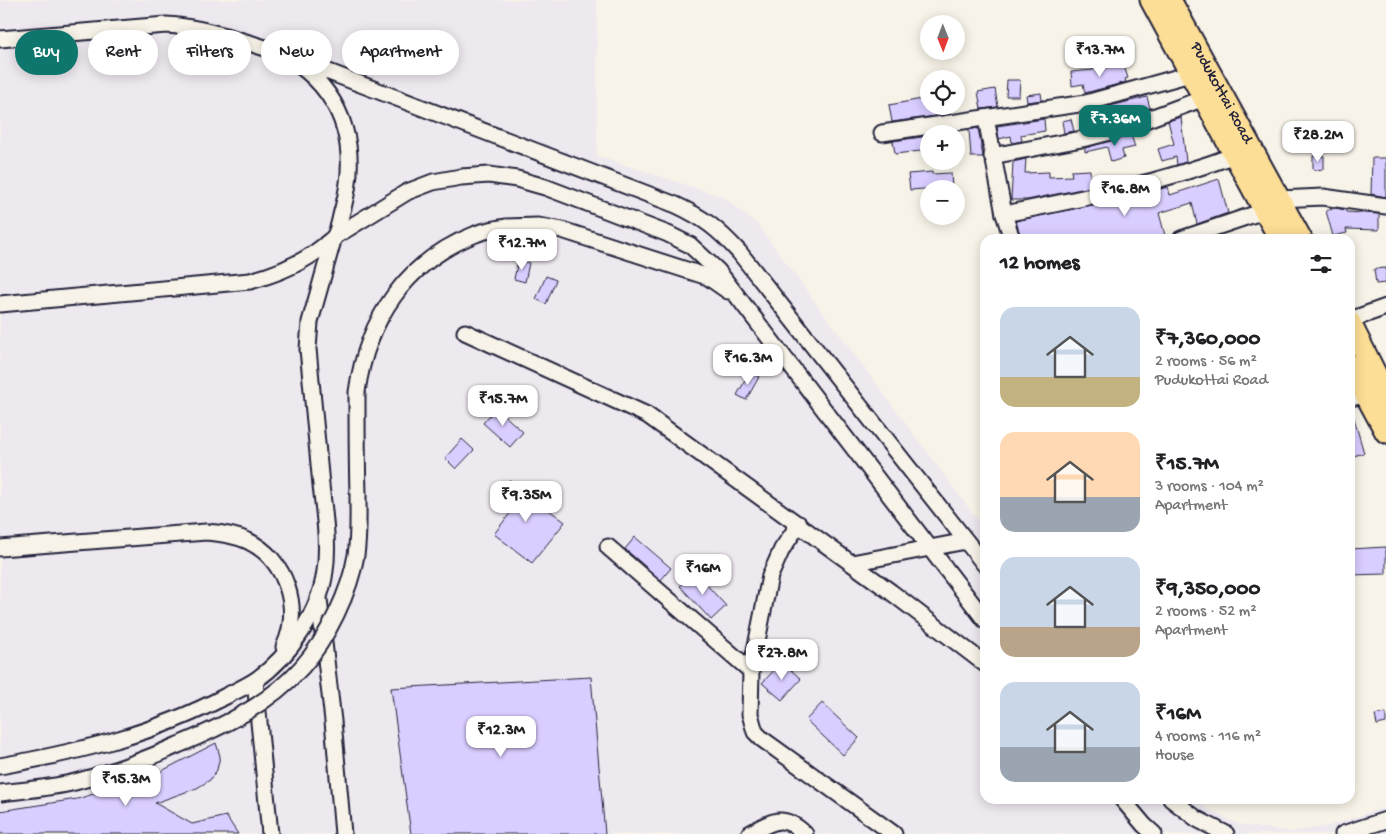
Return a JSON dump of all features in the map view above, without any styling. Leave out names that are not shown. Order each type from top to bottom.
[{"type":"highway","name":"Pudukottai Road","points":[[1151,0],[1235,155],[1272,205],[1297,234]]},
{"type":"highway","name":"Pudukottai Road","points":[[1170,0],[1272,205],[1279,234]]},
{"type":"highway","points":[[1355,336],[1386,432]]},
{"type":"highway","points":[[1355,370],[1373,388]]},
{"type":"street","points":[[0,39],[166,25],[202,29],[261,47]]},
{"type":"street","points":[[332,73],[676,205],[698,215],[712,225],[739,252],[980,558]]},
{"type":"street","points":[[882,133],[1086,103],[1190,74]]},
{"type":"street","points":[[259,678],[282,656],[304,626],[319,599],[325,571],[326,538],[308,350],[310,322],[348,182],[350,162],[344,126],[337,108],[327,92],[310,75]]},
{"type":"street","points":[[992,156],[1088,138],[1121,129],[1204,98]]},
{"type":"street","points":[[986,118],[1004,214],[1010,234]]},
{"type":"street","points":[[1004,214],[1124,189],[1205,166],[1235,155]]},
{"type":"street","points":[[0,304],[250,282],[286,270],[315,253],[334,237],[407,192],[433,182],[461,177],[489,176],[517,179],[545,187],[649,226],[690,245],[718,271],[980,613]]},
{"type":"street","points":[[1194,234],[1272,205],[1309,197],[1323,197],[1386,206]]},
{"type":"street","points":[[0,793],[74,782],[124,767],[161,753],[216,729],[243,714],[265,700],[303,666],[323,638],[338,608],[349,582],[356,554],[358,524],[357,392],[360,371],[367,347],[386,307],[398,289],[414,272],[452,244],[477,233],[506,227],[538,226],[562,230],[708,277],[724,287],[747,309]]},
{"type":"street","points":[[1355,319],[1386,307]]},
{"type":"street","points":[[465,332],[647,415],[852,563],[980,660]]},
{"type":"street","points":[[799,524],[782,549],[770,576],[750,671],[749,703],[752,724],[755,732],[770,745],[894,834]]},
{"type":"street","points":[[0,548],[220,532],[247,540],[259,548],[278,568],[285,580],[292,607],[292,621],[286,644],[272,666],[259,678],[202,709],[101,746],[0,766]]},
{"type":"street","points":[[852,563],[966,540]]},
{"type":"street","points":[[608,547],[750,671]]},
{"type":"street","points":[[319,599],[344,834]]},
{"type":"street","points":[[259,678],[270,834]]},
{"type":"street","points":[[1126,804],[1154,834]]},
{"type":"street","points":[[1178,804],[1197,819],[1226,834]]},
{"type":"street","points":[[1343,834],[1386,820]]},
{"type":"street","points":[[749,834],[776,821],[790,821],[805,834]]},
{"type":"shaded area","points":[[0,0],[597,0],[597,156],[723,197],[757,224],[980,523],[980,804],[1202,804],[1241,825],[1290,832],[1329,826],[1386,807],[1386,834],[0,834]]},
{"type":"building","points":[[1123,63],[1128,78],[1125,79],[1126,82],[1085,93],[1083,84],[1072,86],[1071,72],[1093,70],[1092,68],[1116,66]]},
{"type":"building","points":[[1007,80],[1020,80],[1019,96],[1006,96]]},
{"type":"building","points":[[995,89],[998,107],[981,109],[978,92]]},
{"type":"building","points":[[1041,93],[1042,100],[1027,102],[1026,95]]},
{"type":"building","points":[[1147,97],[1150,108],[1107,123],[1102,108]]},
{"type":"building","points":[[920,99],[920,115],[943,115],[892,122],[889,105]]},
{"type":"building","points":[[1181,117],[1186,162],[1177,165],[1176,157],[1162,161],[1158,149],[1174,144],[1168,121]]},
{"type":"building","points":[[1044,119],[1045,131],[1021,135],[1022,141],[1012,143],[1011,136],[999,139],[997,126]]},
{"type":"building","points":[[1071,119],[1074,131],[1064,133],[1062,121]]},
{"type":"building","points":[[978,128],[983,157],[971,157],[969,130]]},
{"type":"building","points":[[1131,135],[1135,147],[1122,150],[1124,158],[1111,162],[1107,147],[1085,152],[1085,148]]},
{"type":"building","points":[[920,137],[920,151],[895,154],[893,141]]},
{"type":"building","points":[[1313,156],[1324,156],[1324,169],[1313,170]]},
{"type":"building","points":[[1372,158],[1386,158],[1386,197],[1371,194]]},
{"type":"building","points":[[1026,159],[1025,173],[1049,172],[1049,177],[1072,176],[1071,171],[1090,170],[1091,187],[1027,200],[1011,200],[1013,162]]},
{"type":"building","points":[[951,173],[951,180],[920,180],[920,189],[910,190],[908,174]]},
{"type":"building","points":[[1219,179],[1228,213],[1197,224],[1192,203],[1159,213],[1165,234],[1020,234],[1016,221],[1120,199],[1120,209],[1156,203],[1153,191],[1168,187],[1170,195]]},
{"type":"building","points":[[1335,208],[1346,210],[1346,212],[1379,214],[1379,230],[1346,229],[1347,233],[1332,234],[1326,211]]},
{"type":"building","points":[[518,260],[529,263],[525,282],[514,279]]},
{"type":"building","points":[[1386,268],[1386,283],[1376,284],[1374,269]]},
{"type":"building","points":[[546,276],[556,280],[546,304],[536,299]]},
{"type":"building","points":[[750,372],[759,377],[746,400],[737,395]]},
{"type":"building","points":[[496,408],[523,432],[510,447],[483,423]]},
{"type":"building","points":[[1355,422],[1364,453],[1355,456]]},
{"type":"building","points":[[462,439],[474,450],[456,469],[445,458]]},
{"type":"building","points":[[509,480],[565,522],[532,563],[494,534],[511,512],[495,501]]},
{"type":"building","points":[[635,537],[671,568],[661,580],[625,549]]},
{"type":"building","points":[[1386,547],[1386,574],[1355,575],[1355,549]]},
{"type":"building","points":[[695,572],[726,606],[711,620],[680,586]]},
{"type":"building","points":[[782,662],[801,679],[782,700],[762,683]]},
{"type":"building","points":[[591,677],[605,834],[411,834],[391,688]]},
{"type":"building","points":[[822,703],[859,738],[843,755],[806,720]]},
{"type":"building","points":[[1386,713],[1386,723],[1377,725],[1375,715]]},
{"type":"building","points":[[216,743],[220,756],[217,770],[210,780],[197,788],[155,803],[192,824],[226,816],[238,834],[0,834],[0,811],[77,799],[150,777]]}]
